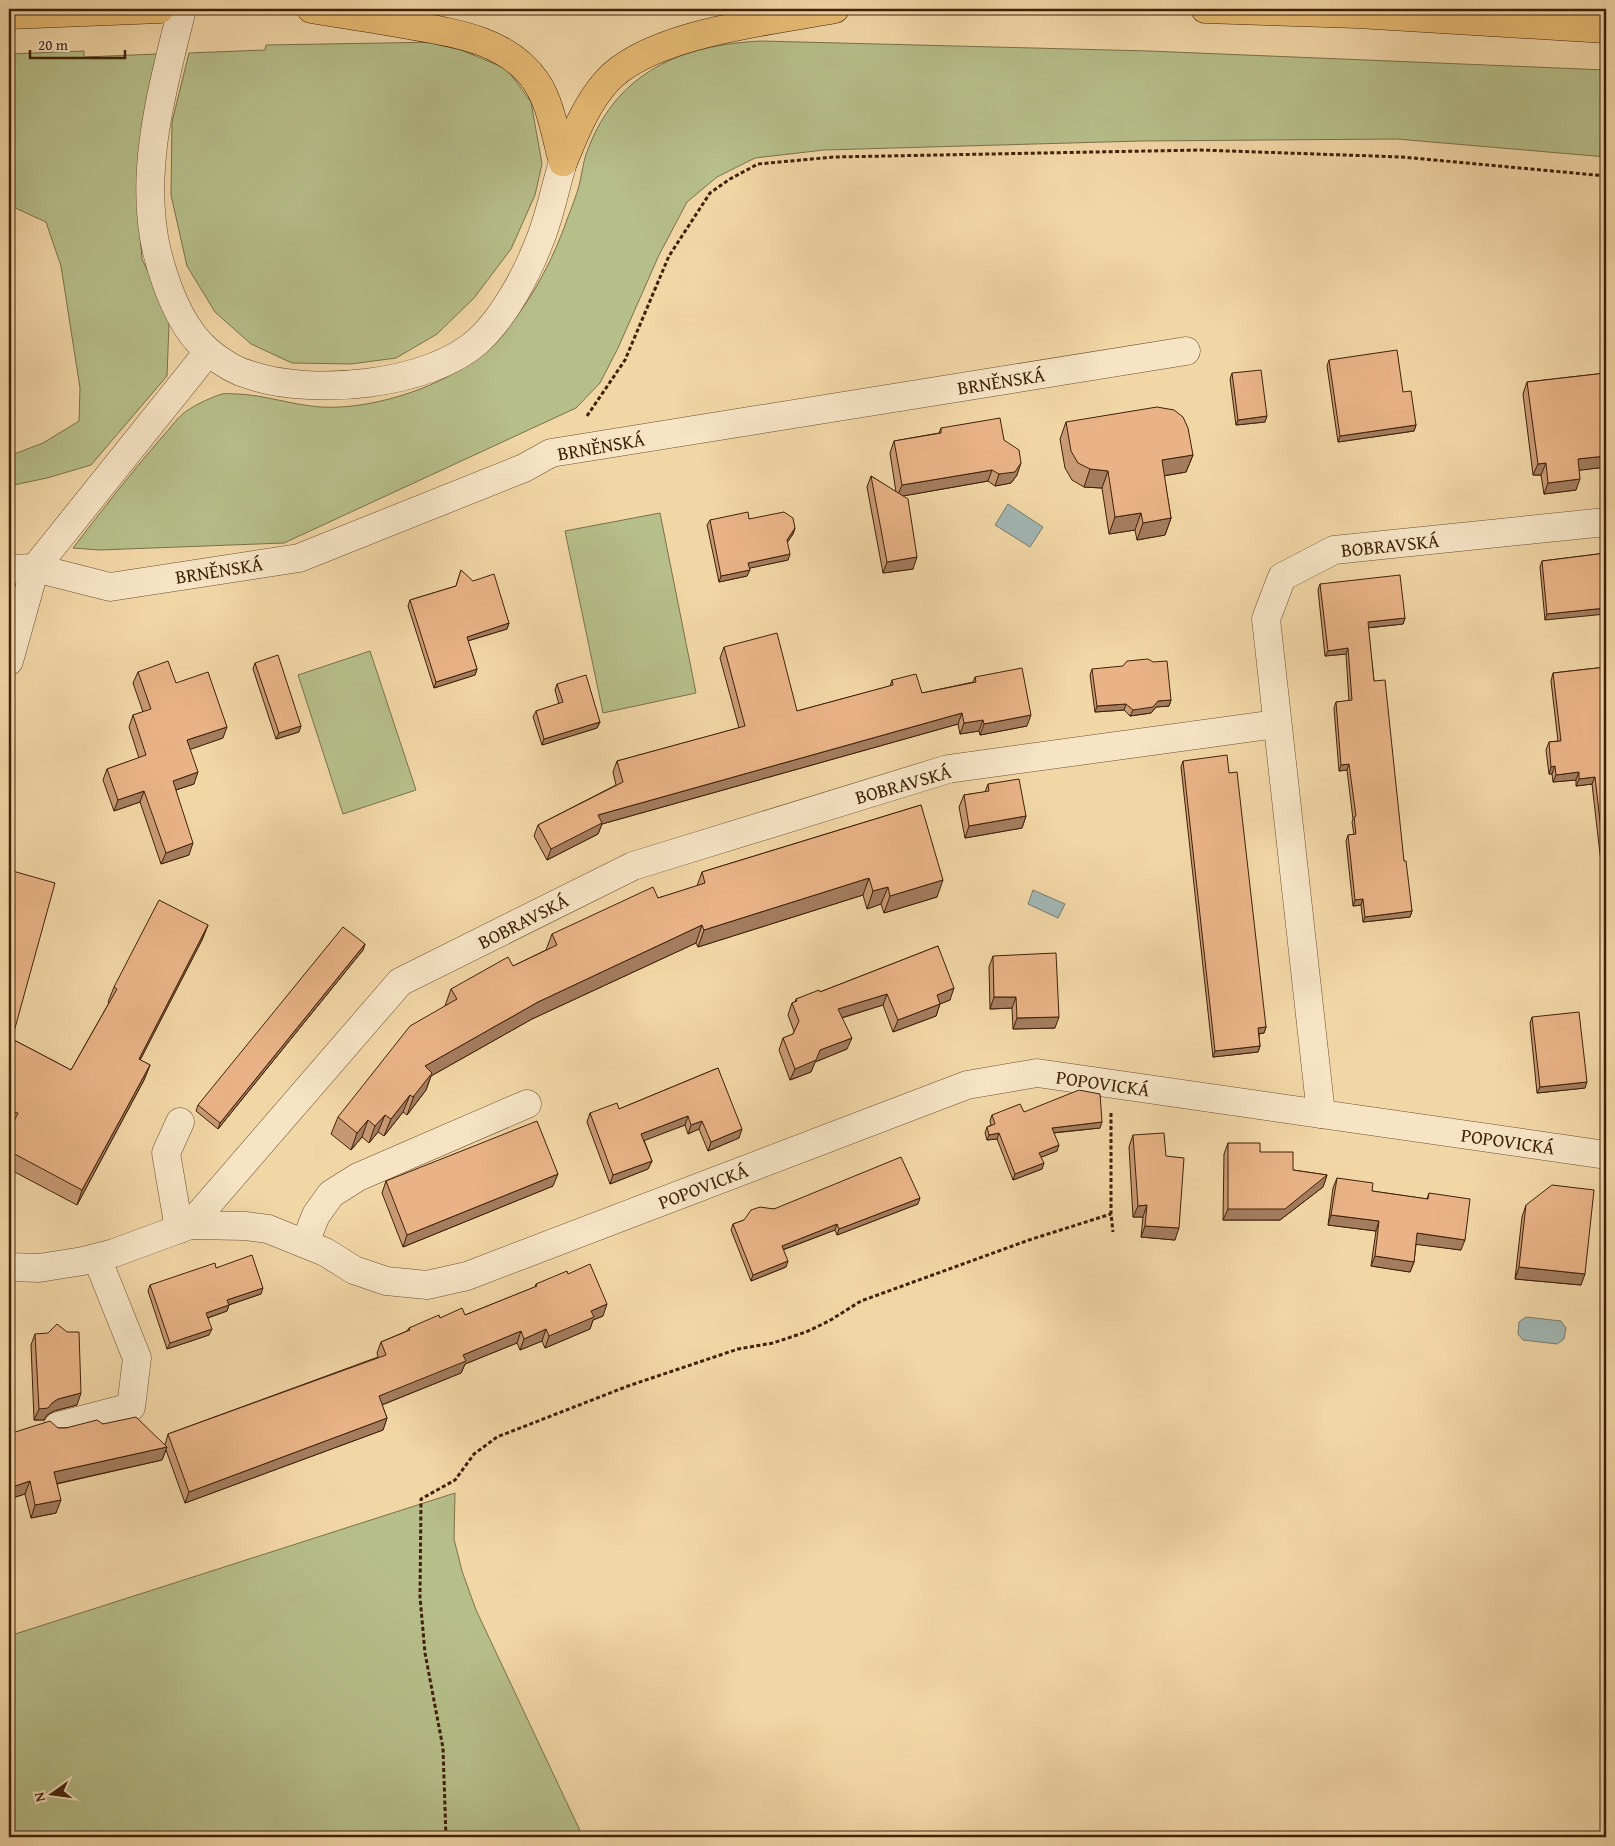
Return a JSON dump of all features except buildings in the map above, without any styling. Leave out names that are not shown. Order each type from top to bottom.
[{"type":"highway","points":[[9,15],[160,9]]},
{"type":"highway","points":[[311,9],[443,31],[492,46],[511,56],[524,67],[538,84],[549,112],[563,162]]},
{"type":"highway","points":[[563,162],[581,118],[596,94],[622,68],[637,59],[673,43],[706,33],[835,9]]},
{"type":"highway","points":[[1205,9],[1358,14],[1606,29]]},
{"type":"street","points":[[182,9],[157,122],[151,170],[151,199],[157,251],[180,315],[193,336],[208,352],[225,364],[249,375],[299,384],[331,386],[369,382],[404,375],[444,363],[461,354],[477,341],[496,321],[525,272],[540,240],[563,162]]},
{"type":"street","name":"BRNĚNSKÁ","points":[[22,568],[110,587],[299,558],[524,468],[551,453],[1186,351]]},
{"type":"street","points":[[9,661],[22,568],[208,352]]},
{"type":"street","name":"BOBRAVSKÁ","points":[[185,1227],[400,982],[633,866],[948,769],[1277,724],[1266,619],[1282,577],[1334,550],[1606,522]]},
{"type":"street","points":[[1277,724],[1321,1114]]},
{"type":"street","name":"POPOVICKÁ","points":[[9,1267],[39,1268],[97,1258],[185,1227],[245,1226],[268,1229],[305,1243],[325,1252],[354,1270],[386,1281],[427,1285],[445,1282],[467,1276],[967,1085],[1037,1074],[1606,1155]]},
{"type":"street","points":[[305,1243],[316,1215],[331,1194],[358,1177],[527,1104]]},
{"type":"street","points":[[180,1122],[166,1154],[185,1227]]},
{"type":"street","points":[[58,1426],[131,1407],[137,1358],[97,1258]]},
{"type":"path","points":[[586,419],[624,360],[669,256],[710,193],[730,179],[758,164],[834,157],[1200,150],[1402,157],[1606,176]]},
{"type":"path","points":[[1111,1084],[1111,1214],[1113,1232]]},
{"type":"path","points":[[446,1837],[443,1748],[425,1653],[420,1597],[421,1499],[455,1480],[474,1454],[497,1437],[628,1386],[738,1349],[773,1343],[806,1332],[829,1321],[861,1301],[1029,1240],[1111,1214]]},
{"type":"green space","points":[[761,41],[1149,51],[1606,70],[1606,157],[1397,139],[1140,141],[824,150],[755,158],[717,177],[687,202],[659,255],[618,348],[600,383],[576,408],[284,543],[99,550],[73,548],[177,419],[188,410],[205,401],[222,394],[228,394],[258,396],[321,407],[359,405],[400,396],[420,389],[439,381],[472,361],[504,331],[518,314],[542,277],[574,202],[588,149],[601,122],[617,100],[635,82],[656,67],[679,56],[732,44]]},
{"type":"green space","points":[[442,42],[507,69],[531,102],[542,164],[535,195],[511,249],[474,298],[437,334],[396,358],[351,364],[292,363],[251,344],[215,312],[187,266],[171,195],[172,122],[189,53],[265,50],[266,45]]},
{"type":"green space","points":[[84,51],[84,57],[157,54],[144,114],[139,223],[142,259],[161,298],[169,324],[167,376],[91,465],[47,478],[9,486],[9,456],[43,443],[79,421],[80,388],[61,266],[46,222],[13,207],[9,197],[9,54]]},
{"type":"green space","points":[[660,513],[696,693],[603,713],[565,531]]},
{"type":"green space","points":[[370,651],[416,790],[343,814],[298,675]]},
{"type":"green space","points":[[455,1493],[454,1539],[462,1571],[476,1610],[583,1837],[9,1837],[9,1636]]},
{"type":"shaded area","points":[[1008,504],[1043,527],[1030,547],[995,525]]},
{"type":"shaded area","points":[[1033,890],[1065,904],[1058,918],[1028,904]]},
{"type":"shaded area","points":[[1526,1317],[1561,1321],[1566,1328],[1564,1339],[1557,1344],[1523,1340],[1518,1334],[1519,1322]]}]
